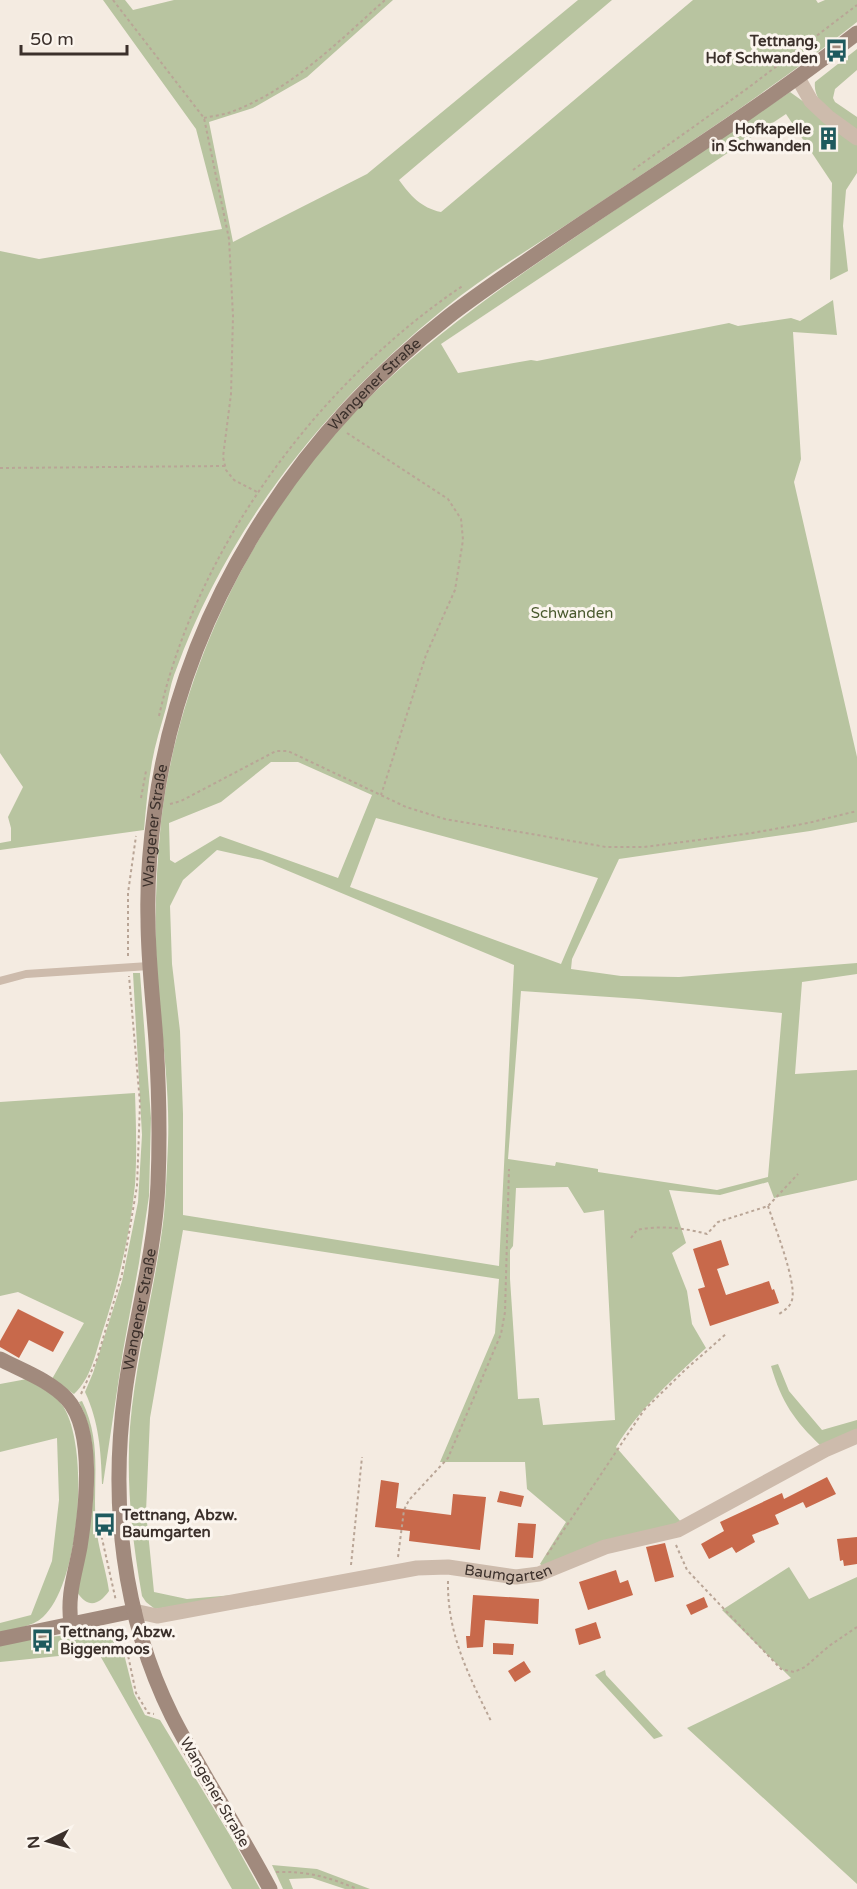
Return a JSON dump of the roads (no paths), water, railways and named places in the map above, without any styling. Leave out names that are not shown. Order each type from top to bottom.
[{"type":"main road","name":"Wangener Straße","points":[[267,1882],[202,1772],[152,1669],[134,1611],[121,1541],[119,1473],[125,1392],[146,1280],[158,1199],[159,1103],[149,966],[147,808],[178,703],[208,622],[227,581],[253,535],[281,491],[328,430],[368,387],[453,313],[798,78],[857,33]]},
{"type":"main road","points":[[0,1359],[49,1384],[71,1404],[79,1420],[84,1439],[86,1487],[80,1546],[69,1596],[71,1624]]},
{"type":"main road","points":[[0,1639],[134,1611]]},
{"type":"street","points":[[798,78],[811,101],[828,117],[857,138]]},
{"type":"street","name":"Baumgarten","points":[[134,1611],[157,1616],[400,1571],[448,1567],[516,1577],[539,1574],[605,1547],[671,1532],[825,1450],[857,1436]]},
{"type":"lane","points":[[0,981],[26,974],[149,966]]},
{"type":"place","name":"Tettnang, Hof Schwanden","points":[[836,50]]},
{"type":"place","name":"Hofkapelle in Schwanden","points":[[829,138]]},
{"type":"place","name":"Tettnang, Abzw. Baumgarten","points":[[104,1524]]},
{"type":"place","name":"Tettnang, Abzw. Biggenmoos","points":[[42,1641]]},
{"type":"park label","name":"Schwanden","points":[[572,613]]}]
